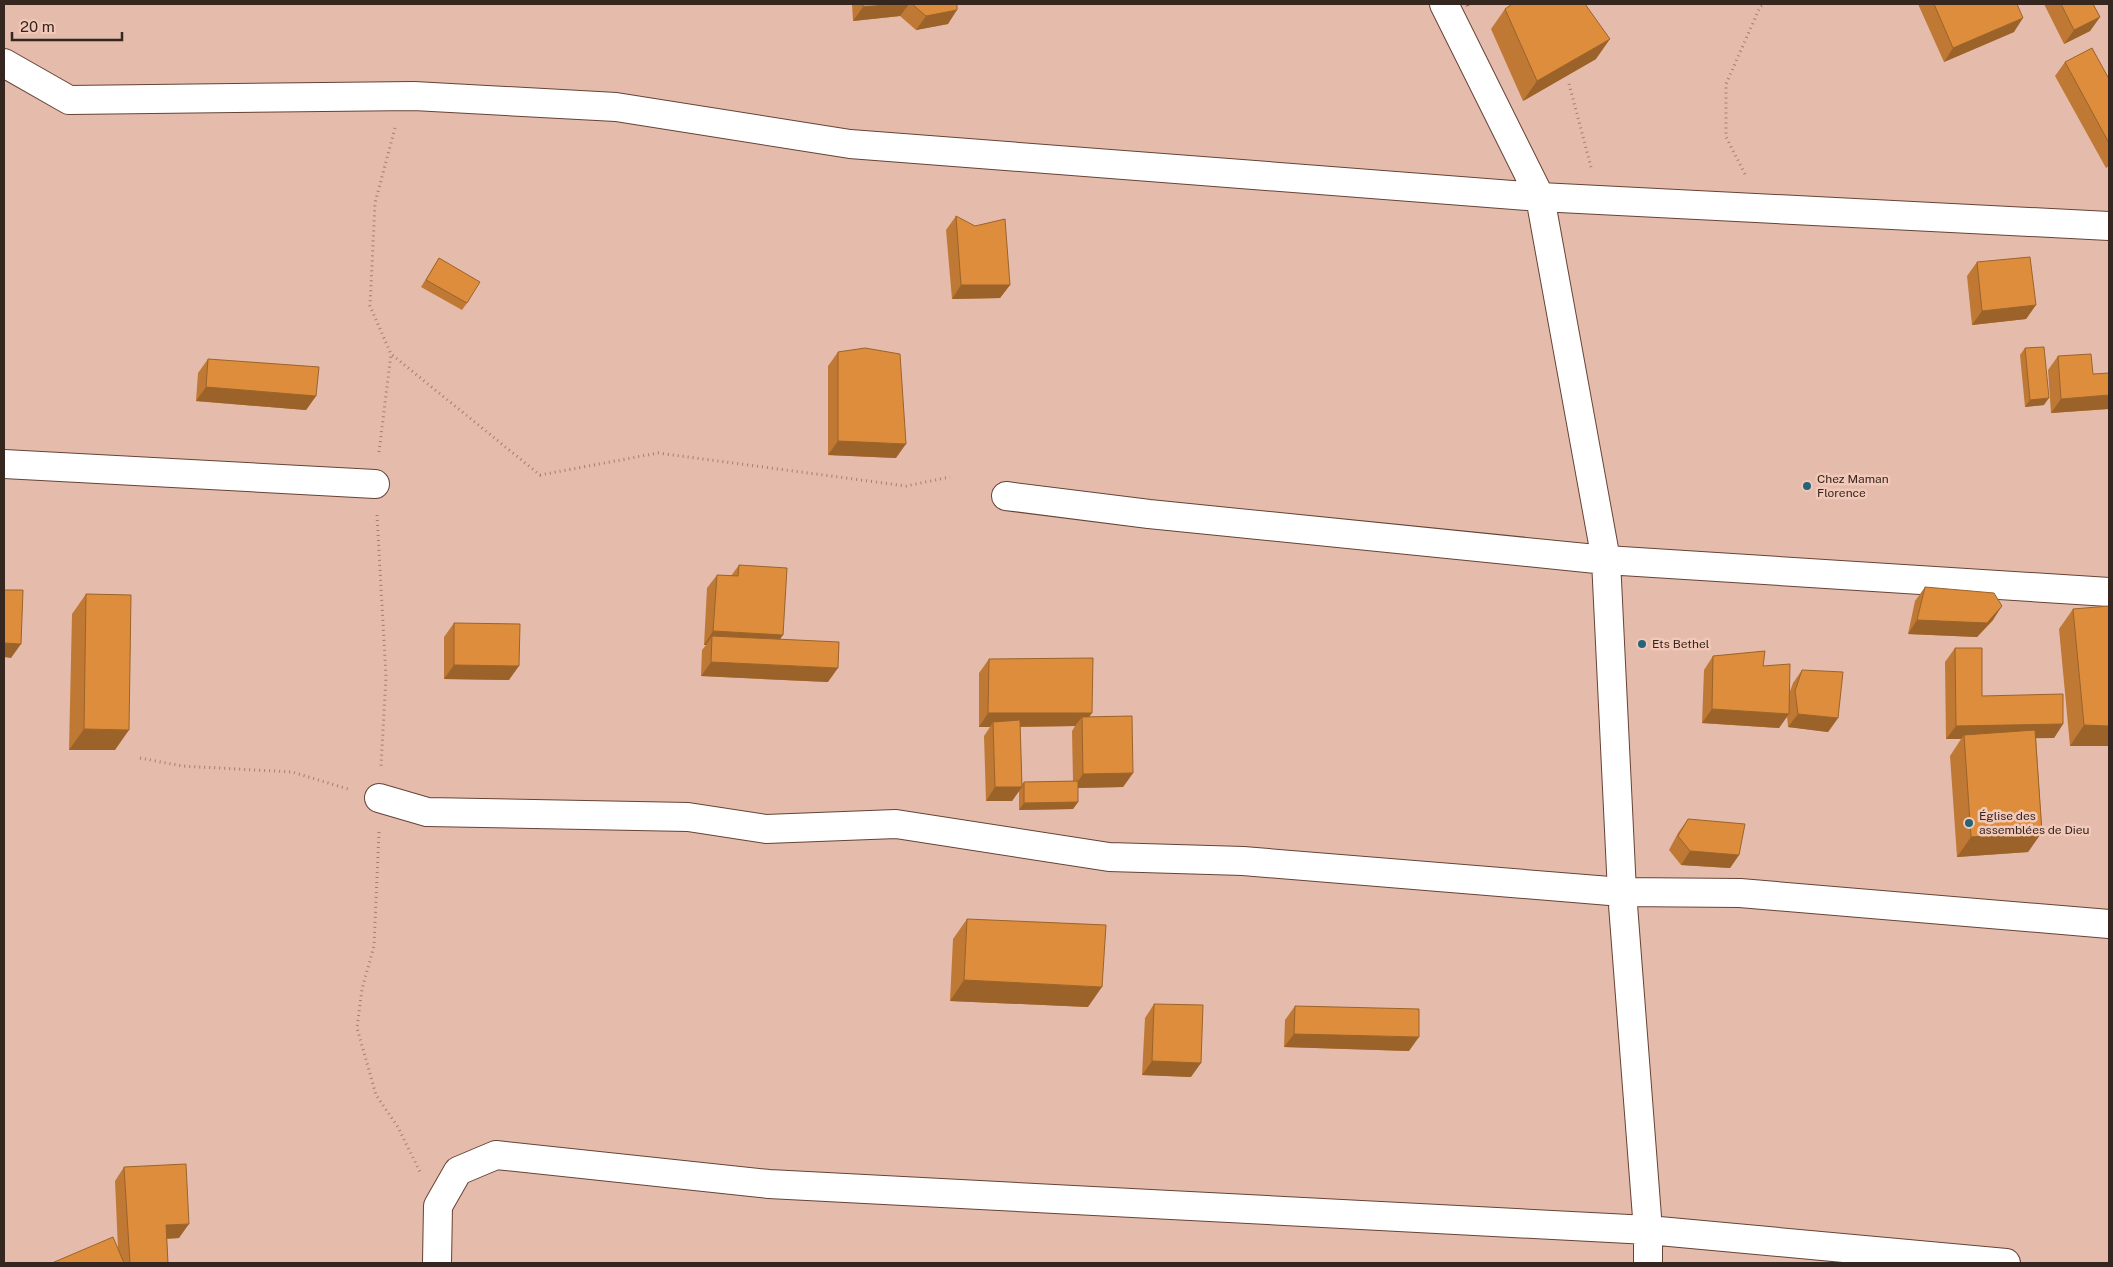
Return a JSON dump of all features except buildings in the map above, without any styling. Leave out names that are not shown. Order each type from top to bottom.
[{"type":"street","points":[[1444,4],[1540,197],[1606,560],[1622,892],[1648,1230],[1648,1263]]},
{"type":"street","points":[[4,62],[69,100],[403,96],[616,107],[850,144],[1540,197],[2109,226]]},
{"type":"street","points":[[4,464],[375,484]]},
{"type":"street","points":[[1006,496],[1149,514],[1606,560],[2109,592]]},
{"type":"street","points":[[379,798],[426,812],[688,817],[766,829],[896,824],[1109,857],[1243,862],[1622,892],[1740,893],[2109,924]]},
{"type":"street","points":[[437,1263],[438,1206],[458,1171],[496,1155],[769,1184],[1648,1230],[2006,1263]]},
{"type":"path","points":[[1764,4],[1759,5],[1726,84],[1726,137],[1742,169],[1771,209]]},
{"type":"path","points":[[1569,84],[1593,175]]},
{"type":"path","points":[[403,96],[375,203],[370,306],[391,354],[540,475],[658,453],[906,486],[950,477]]},
{"type":"path","points":[[391,354],[375,484],[386,677],[379,798],[374,946],[362,989],[357,1028],[376,1095],[398,1127],[438,1206]]},
{"type":"path","points":[[140,758],[182,766],[292,772],[379,798]]},
{"type":"place","name":"Chez Maman Florence","points":[[1807,486]]},
{"type":"place","name":"Ets Bethel","points":[[1642,644]]},
{"type":"place","name":"Église des assemblées de Dieu","points":[[1969,823]]}]
